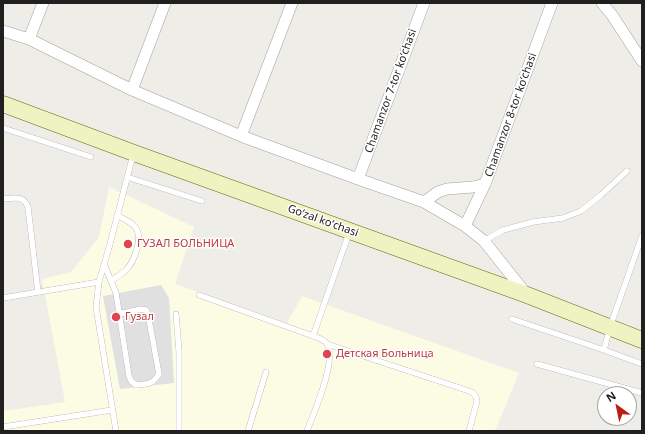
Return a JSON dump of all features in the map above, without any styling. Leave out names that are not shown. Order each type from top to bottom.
[{"type":"main road","name":"Goʻzal koʻchasi","points":[[3,104],[527,295],[642,340]]},
{"type":"street","points":[[29,39],[43,3]]},
{"type":"street","points":[[132,90],[165,3]]},
{"type":"street","points":[[241,136],[292,3]]},
{"type":"street","name":"Chamanzor 7-tor koʻchasi","points":[[358,179],[424,3]]},
{"type":"street","name":"Chamanzor 8-tor koʻchasi","points":[[465,226],[486,184],[552,3]]},
{"type":"street","points":[[602,3],[642,60]]},
{"type":"street","points":[[3,31],[29,39],[132,90],[241,136],[424,202],[465,226],[484,241],[527,295]]},
{"type":"street","points":[[424,202],[438,192],[447,189],[473,187],[486,184]]},
{"type":"lane","points":[[3,128],[92,158]]},
{"type":"lane","points":[[116,431],[96,307],[99,282],[134,153]]},
{"type":"lane","points":[[484,241],[503,230],[532,222],[563,218],[581,211],[627,171]]},
{"type":"lane","points":[[127,177],[202,201]]},
{"type":"lane","points":[[3,199],[16,198],[26,202],[28,207],[38,292]]},
{"type":"lane","points":[[111,281],[127,270],[135,257],[139,239],[137,229],[131,222],[117,215]]},
{"type":"lane","points":[[314,336],[349,231]]},
{"type":"lane","points":[[604,350],[610,328],[642,236]]},
{"type":"lane","points":[[104,263],[116,293],[119,314],[131,381],[136,385],[149,383],[155,380],[159,374],[148,314],[146,310],[141,309],[119,314]]},
{"type":"lane","points":[[3,298],[99,282]]},
{"type":"lane","points":[[199,295],[322,339],[327,344],[472,392],[477,401],[469,431]]},
{"type":"lane","points":[[176,314],[179,351],[179,431]]},
{"type":"lane","points":[[512,319],[642,364]]},
{"type":"lane","points":[[307,431],[326,378],[330,354],[327,344]]},
{"type":"lane","points":[[537,364],[642,392]]},
{"type":"lane","points":[[248,431],[266,372]]},
{"type":"lane","points":[[3,427],[17,428],[112,410]]},
{"type":"shaded area","points":[[109,187],[194,227],[175,284],[287,323],[302,296],[519,373],[495,431],[3,431],[3,411],[65,402],[42,279],[71,272],[99,237]]},
{"type":"shaded area","points":[[161,285],[169,298],[174,383],[120,389],[103,296]]},
{"type":"place","name":"ГУЗАЛ БОЛЬНИЦА","points":[[128,244]]},
{"type":"place","name":"Гузал","points":[[116,317]]},
{"type":"place","name":"Детская Больница","points":[[327,354]]}]
